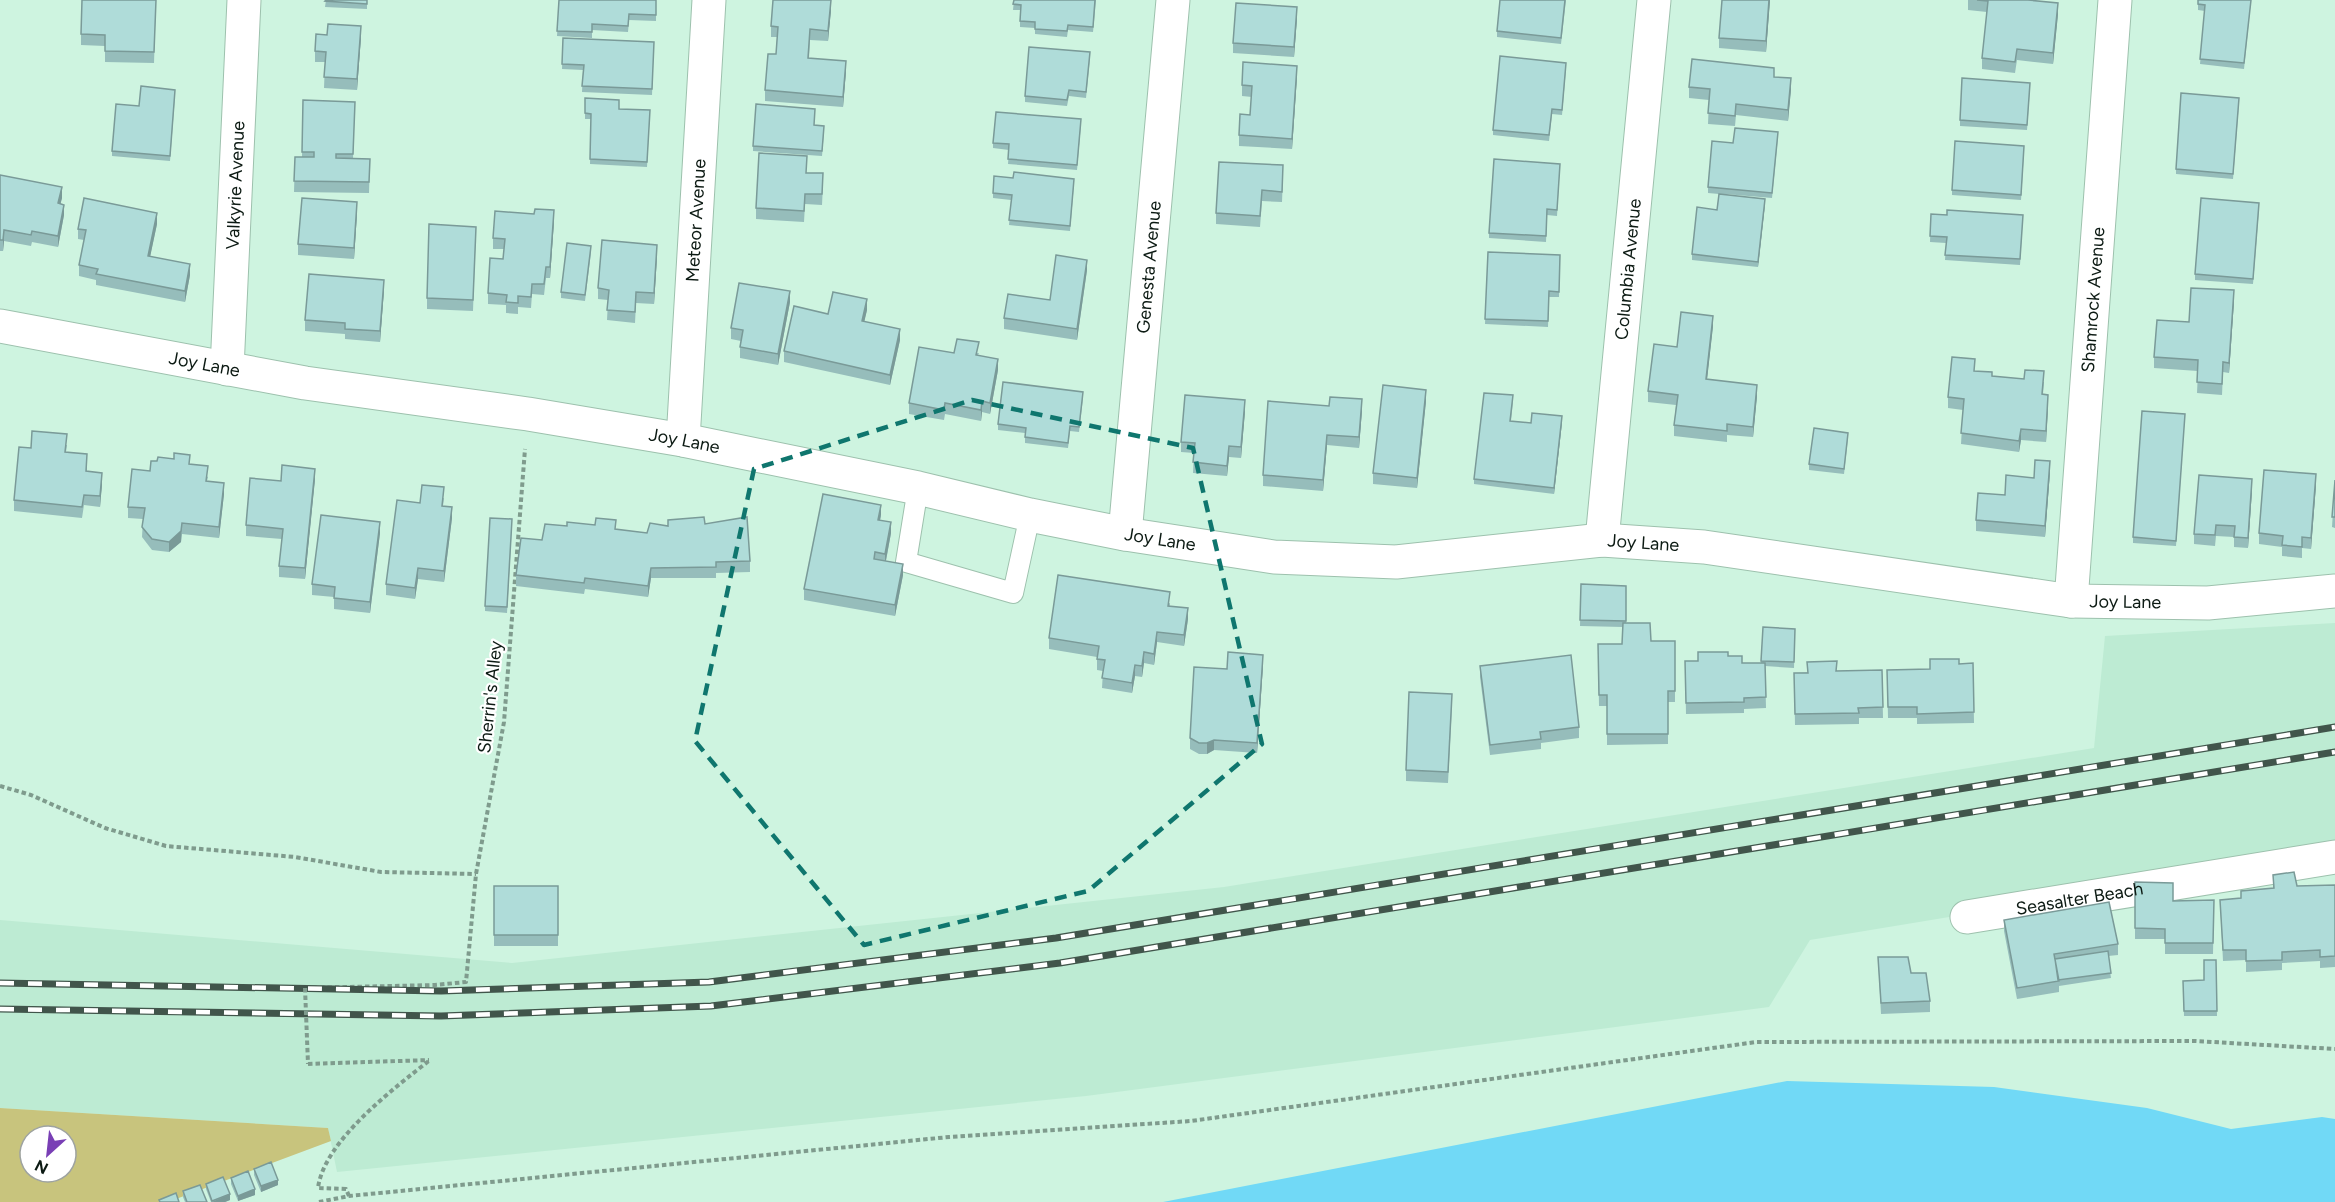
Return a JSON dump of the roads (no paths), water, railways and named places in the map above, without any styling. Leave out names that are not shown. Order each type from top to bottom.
[{"type":"street","name":"Valkyrie Avenue","points":[[227,369],[244,0]]},
{"type":"street","name":"Meteor Avenue","points":[[683,440],[709,0]]},
{"type":"street","name":"Genesta Avenue","points":[[1125,534],[1173,0]]},
{"type":"street","name":"Columbia Avenue","points":[[1602,540],[1654,0]]},
{"type":"street","name":"Shamrock Avenue","points":[[2071,601],[2115,0]]},
{"type":"street","name":"Joy Lane","points":[[0,326],[305,383],[528,414],[683,440],[918,488],[1030,515],[1125,534],[1274,557],[1396,562],[1602,540],[1704,547],[2071,601],[2208,603],[2335,591]]},
{"type":"street","name":"Seasalter Beach","points":[[1967,917],[2335,857]]},
{"type":"lane","points":[[918,488],[906,562],[1013,592],[1030,515]]},
{"type":"water","points":[[1787,1081],[1994,1087],[2147,1108],[2231,1129],[2322,1117],[2335,1119],[2335,1202],[1163,1202]]},
{"type":"railway","points":[[0,983],[441,991],[709,982],[1056,938],[2335,727]]},
{"type":"railway","points":[[0,1009],[441,1016],[711,1006],[1060,963],[2335,752]]}]
